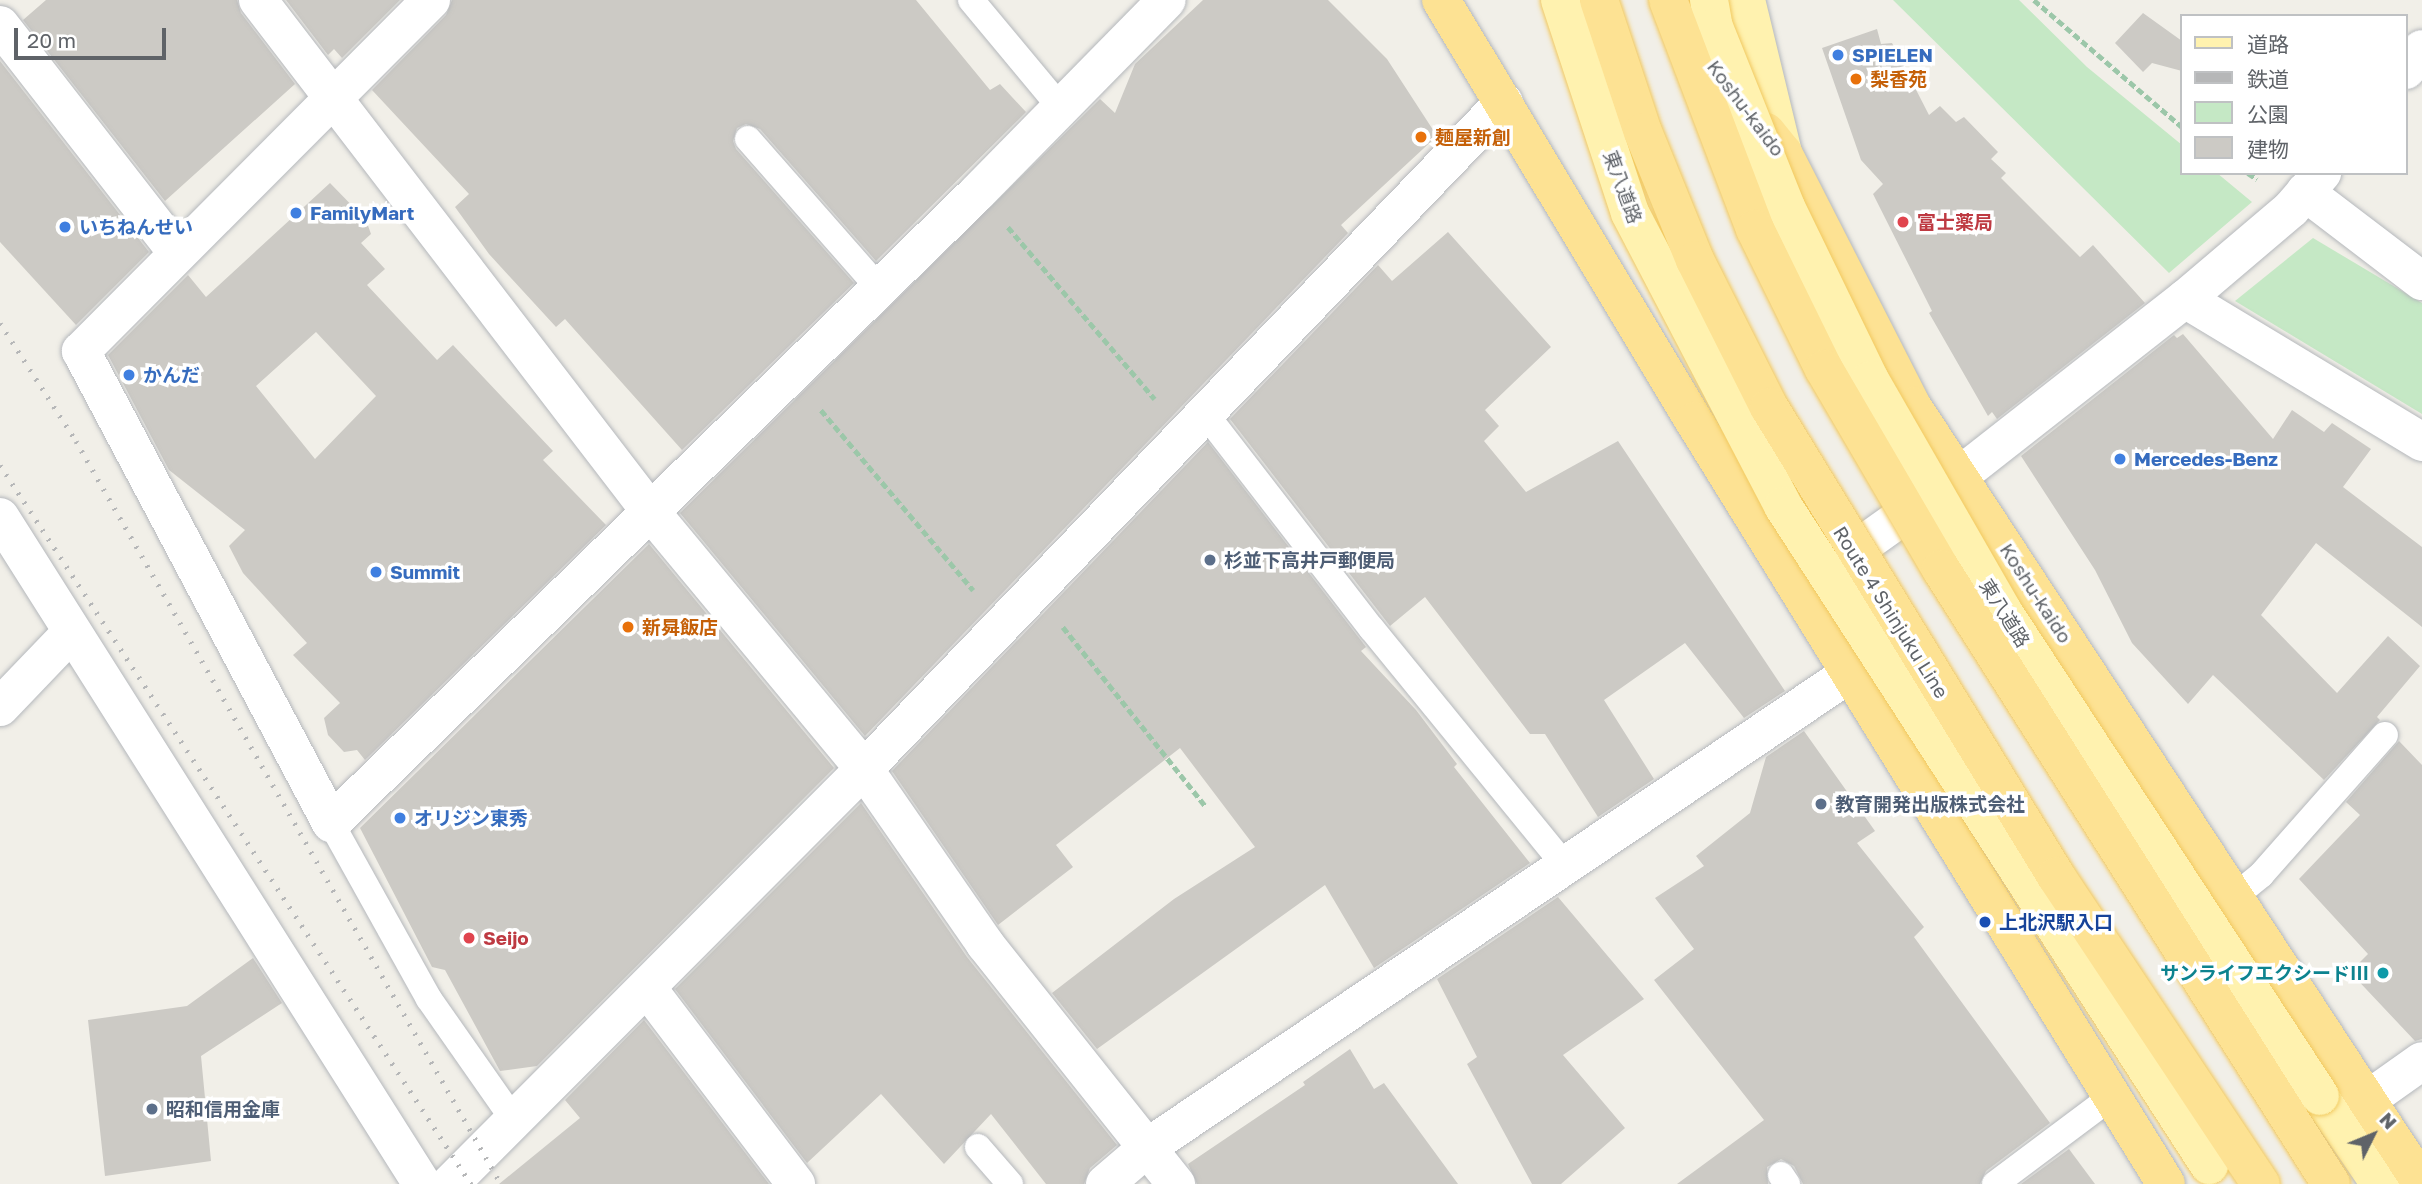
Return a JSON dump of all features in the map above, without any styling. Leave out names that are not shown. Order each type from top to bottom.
[{"type":"highway","points":[[1441,0],[1849,674],[2110,1098],[2166,1184]]},
{"type":"highway","name":"Route 4 Shinjuku Line","points":[[1600,0],[1643,132],[1695,261],[1769,407],[2056,876],[2261,1184]]},
{"type":"highway","name":"Koshu-kaido","points":[[1660,0],[1783,153],[1912,406],[2422,1184]]},
{"type":"highway","points":[[1668,0],[1755,229],[1824,369],[1941,569],[2331,1184]]},
{"type":"main road","points":[[1454,0],[1472,50]]},
{"type":"main road","name":"東八道路","points":[[1560,0],[1630,213],[1783,506],[2214,1175]]},
{"type":"main road","name":"東八道路","points":[[1709,0],[1714,27],[1786,207],[1870,380],[2004,613],[2380,1184]]},
{"type":"main road","points":[[1746,0],[1783,153]]},
{"type":"street","points":[[258,0],[334,94],[650,511],[864,769],[985,944],[1176,1184]]},
{"type":"street","points":[[431,0],[176,251],[81,351],[331,823],[978,192],[1167,0]]},
{"type":"street","points":[[0,25],[176,251]]},
{"type":"street","points":[[2408,67],[2422,48]]},
{"type":"street","points":[[450,1184],[513,1119],[648,989],[864,769],[1503,102]]},
{"type":"street","points":[[1800,590],[1959,476],[2185,299],[2291,209],[2313,183],[2422,281]]},
{"type":"street","points":[[2185,299],[2422,442]]},
{"type":"street","points":[[0,517],[422,1184]]},
{"type":"street","points":[[0,707],[72,632]]},
{"type":"street","points":[[1105,1184],[1148,1147],[1849,674]]},
{"type":"street","points":[[648,989],[796,1184]]},
{"type":"street","points":[[2368,1100],[2422,1061]]},
{"type":"lane","points":[[971,0],[1061,108]]},
{"type":"lane","points":[[748,139],[879,288]]},
{"type":"lane","points":[[1194,422],[1372,629],[1565,866]]},
{"type":"lane","points":[[2234,897],[2261,875],[2385,735]]},
{"type":"lane","points":[[331,823],[429,999],[513,1119]]},
{"type":"lane","points":[[1994,1184],[2110,1098]]},
{"type":"lane","points":[[978,1147],[1010,1184]]},
{"type":"path","points":[[2034,0],[2180,125]]},
{"type":"path","points":[[978,192],[1194,422]]},
{"type":"path","points":[[790,374],[1002,624]]},
{"type":"path","points":[[1035,590],[1206,807]]},
{"type":"green space","points":[[1893,0],[2019,0],[2087,67],[2180,143],[2180,175],[2219,175],[2252,202],[2169,273]]},
{"type":"green space","points":[[2313,238],[2422,303],[2422,414],[2235,301]]},
{"type":"building","points":[[46,0],[237,0],[241,13],[295,84],[165,201],[23,20]]},
{"type":"building","points":[[286,0],[400,0],[342,58],[334,49],[328,55]]},
{"type":"building","points":[[452,0],[916,0],[990,90],[1000,84],[1026,112],[876,261],[760,129],[746,124],[737,128],[733,141],[736,149],[854,283],[682,450],[565,319],[556,327],[489,254],[455,207],[469,194],[372,90],[446,15]]},
{"type":"building","points":[[1203,0],[1328,0],[1387,59],[1437,136],[1341,225],[1348,233],[865,736],[680,513],[1100,99],[1115,113],[1135,64]]},
{"type":"building","points":[[2143,13],[2180,40],[2180,70],[2152,63],[2143,72],[2115,43]]},
{"type":"building","points":[[1877,29],[1881,44],[1892,43],[1929,115],[1940,106],[1956,122],[1964,117],[1998,152],[1991,159],[2006,173],[2001,178],[2080,257],[2093,245],[2145,303],[1997,419],[1992,412],[1988,416],[1929,313],[1932,311],[1873,194],[1883,184],[1861,160],[1822,48]]},
{"type":"building","points":[[0,61],[149,252],[76,325],[0,242]]},
{"type":"building","points":[[330,183],[366,220],[371,234],[361,243],[385,269],[367,285],[437,360],[453,345],[553,451],[543,460],[606,525],[365,760],[357,750],[344,752],[328,735],[324,718],[340,703],[293,655],[307,643],[243,573],[229,546],[245,530],[169,470],[108,355],[188,275],[206,297]],"holes":[[[316,332],[376,396],[315,459],[256,386]]]},
{"type":"building","points":[[1448,232],[1551,347],[1485,410],[1499,426],[1484,441],[1526,492],[1618,441],[1785,691],[1744,718],[1685,643],[1604,700],[1654,779],[1598,817],[1545,734],[1530,734],[1425,597],[1390,626],[1230,419],[1378,265],[1392,281]]},
{"type":"building","points":[[2183,334],[2273,439],[2292,410],[2324,432],[2332,423],[2371,449],[2343,487],[2422,547],[2422,627],[2316,543],[2261,615],[2337,693],[2388,636],[2420,666],[2377,717],[2380,720],[2324,780],[2213,675],[2188,704],[2132,643],[2095,570],[2021,456],[2174,335],[2177,338]]},
{"type":"building","points":[[1208,442],[1366,647],[1361,651],[1416,710],[1457,764],[1454,767],[1530,863],[1374,968],[1325,885],[1097,1049],[1052,993],[1174,899],[1255,847],[1180,748],[1056,845],[1073,867],[998,925],[892,771]]},
{"type":"building","points":[[649,544],[834,768],[537,1066],[500,1071],[445,970],[432,967],[360,828]]},
{"type":"building","points":[[1804,731],[1875,831],[1857,843],[1924,927],[1914,937],[2050,1123],[1986,1171],[1980,1184],[1803,1184],[1794,1166],[1781,1159],[1767,1167],[1768,1184],[1677,1184],[1764,1120],[1654,980],[1694,949],[1655,898],[1704,866],[1696,856],[1750,813],[1766,757]]},
{"type":"building","points":[[2399,741],[2422,765],[2422,1039],[2415,1041],[2350,972],[2368,954],[2299,879],[2360,815],[2346,802]]},
{"type":"building","points":[[861,803],[967,957],[1117,1145],[1090,1168],[1084,1184],[1046,1184],[991,1114],[944,1164],[881,1094],[807,1163],[675,989]]},
{"type":"building","points":[[1558,897],[1644,999],[1563,1055],[1625,1128],[1561,1184],[1532,1184],[1467,1064],[1477,1057],[1437,979]]},
{"type":"building","name":"昭和信用金庫","points":[[253,958],[282,1003],[201,1056],[211,1161],[105,1176],[88,1020],[187,1006]]},
{"type":"building","points":[[644,1020],[769,1184],[499,1184],[580,1118],[565,1100]]},
{"type":"building","points":[[1350,1049],[1374,1089],[1384,1083],[1458,1184],[1197,1184],[1188,1164],[1305,1085],[1303,1082]]},
{"type":"building","points":[[2069,1149],[2095,1184],[2021,1184]]},
{"type":"railway","points":[[0,323],[76,441],[501,1184]]},
{"type":"railway","points":[[0,465],[471,1184]]},
{"type":"place","name":"SPIELEN","points":[[1838,55]]},
{"type":"place","name":"梨香苑","points":[[1856,79]]},
{"type":"place","name":"麺屋新創","points":[[1421,137]]},
{"type":"place","name":"FamilyMart","points":[[296,213]]},
{"type":"place","name":"富士薬局","points":[[1903,222]]},
{"type":"place","name":"いちねんせい","points":[[65,227]]},
{"type":"place","name":"かんだ","points":[[129,375]]},
{"type":"place","name":"Mercedes-Benz","points":[[2120,459]]},
{"type":"place","name":"杉並下高井戸郵便局","points":[[1210,560]]},
{"type":"place","name":"Summit","points":[[376,572]]},
{"type":"place","name":"新曻飯店","points":[[628,627]]},
{"type":"place","name":"教育開発出版株式会社","points":[[1821,804]]},
{"type":"place","name":"オリジン東秀","points":[[400,818]]},
{"type":"place","name":"上北沢駅入口","points":[[1985,922]]},
{"type":"place","name":"Seijo","points":[[469,938]]},
{"type":"place","name":"サンライフエクシードⅢ","points":[[2383,973]]},
{"type":"place","name":"昭和信用金庫","points":[[152,1109]]}]
